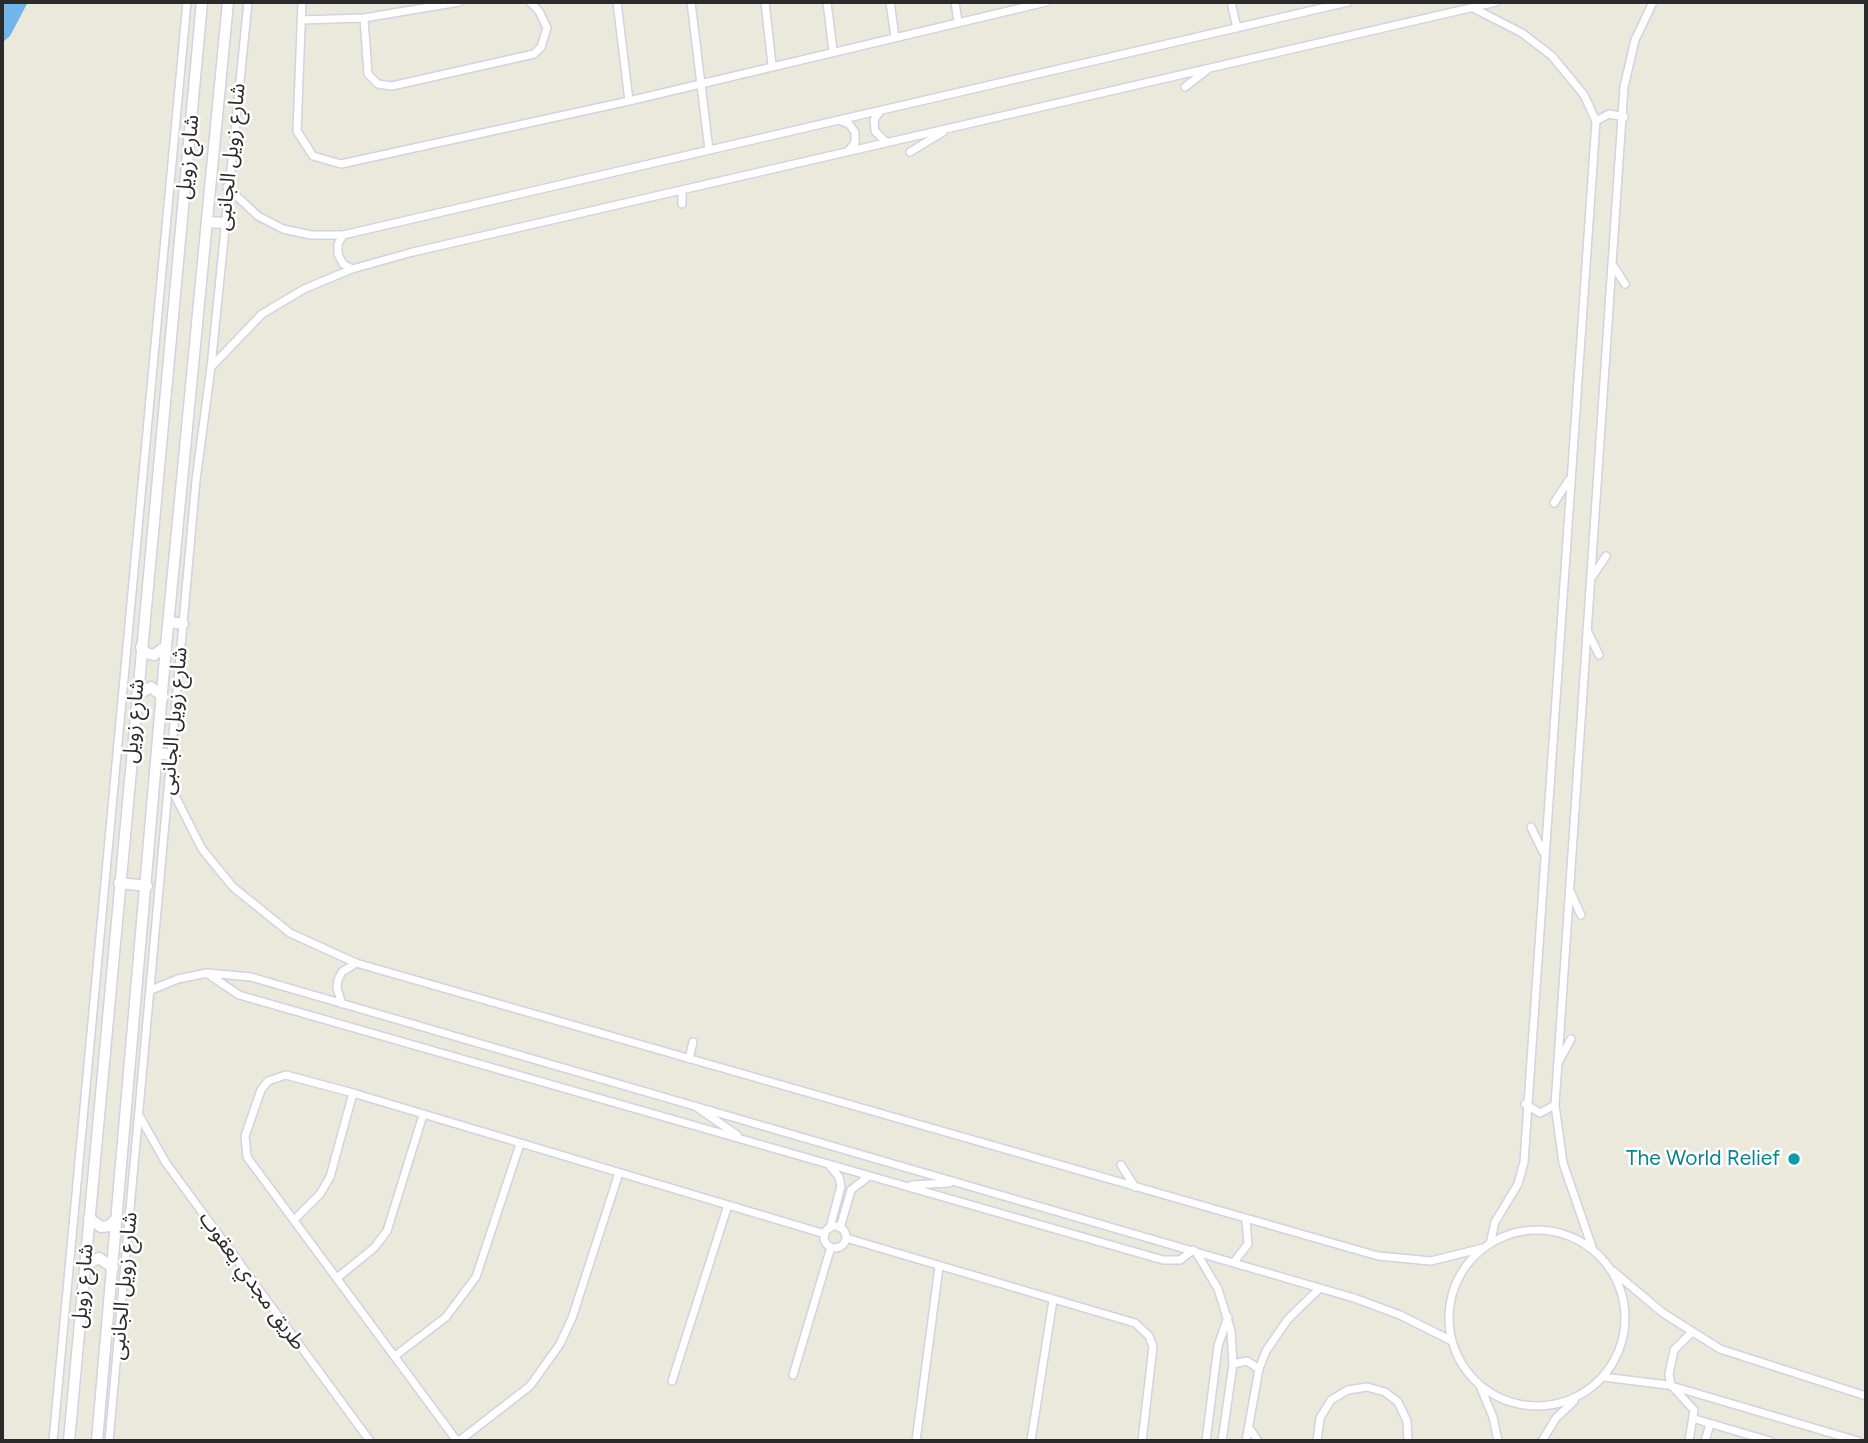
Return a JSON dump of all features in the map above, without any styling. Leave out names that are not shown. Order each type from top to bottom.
[{"type":"main road","name":"شارع زويل","points":[[69,1441],[202,2]]},
{"type":"main road","name":"شارع زويل","points":[[97,1441],[166,646],[228,2]]},
{"type":"main road","points":[[208,222],[224,223]]},
{"type":"main road","points":[[169,622],[183,624]]},
{"type":"main road","points":[[141,647],[146,653],[154,655],[166,646]]},
{"type":"main road","points":[[136,695],[151,687],[163,696]]},
{"type":"main road","points":[[158,753],[173,755]]},
{"type":"main road","points":[[119,883],[147,886]]},
{"type":"main road","points":[[133,1045],[145,1046]]},
{"type":"main road","points":[[89,1218],[101,1227],[109,1226],[117,1217]]},
{"type":"main road","points":[[85,1265],[99,1258],[113,1268]]},
{"type":"street","points":[[53,1441],[187,2]]},
{"type":"street","name":"شارع زويل الجانبى","points":[[109,1441],[183,624],[248,2]]},
{"type":"street","points":[[302,2],[297,131],[306,149],[331,164],[629,101],[1020,5],[1046,2]]},
{"type":"street","points":[[301,20],[364,18],[459,2]]},
{"type":"street","points":[[364,18],[368,74],[378,84],[392,86],[534,54],[541,47],[547,28],[540,10],[530,2]]},
{"type":"street","points":[[617,2],[629,101]]},
{"type":"street","points":[[691,2],[709,150]]},
{"type":"street","points":[[765,2],[772,65]]},
{"type":"street","points":[[827,2],[833,51]]},
{"type":"street","points":[[890,2],[895,37]]},
{"type":"street","points":[[955,2],[958,22]]},
{"type":"street","points":[[1231,2],[1237,28]]},
{"type":"street","points":[[228,187],[258,216],[283,229],[311,235],[343,234],[1348,2]]},
{"type":"street","points":[[211,367],[262,314],[304,289],[352,269],[413,252],[1496,2]]},
{"type":"street","points":[[1593,1250],[1563,1163],[1555,1105],[1628,66],[1635,40],[1653,2]]},
{"type":"street","points":[[1472,7],[1522,33],[1552,56],[1584,94],[1596,121],[1521,1172],[1518,1184],[1495,1222],[1487,1246],[1465,1267],[1453,1290],[1449,1315],[1452,1341],[1462,1366],[1479,1385],[1493,1416],[1498,1441]]},
{"type":"street","points":[[1185,87],[1209,68]]},
{"type":"street","points":[[881,110],[874,120],[874,131],[887,142]]},
{"type":"street","points":[[1596,121],[1609,114],[1624,117]]},
{"type":"street","points":[[839,120],[849,124],[855,132],[855,143],[848,151]]},
{"type":"street","points":[[910,152],[950,128]]},
{"type":"street","points":[[682,190],[682,204]]},
{"type":"street","points":[[343,234],[338,244],[338,254],[343,264],[352,269]]},
{"type":"street","points":[[1613,265],[1625,284]]},
{"type":"street","points":[[1553,503],[1570,479]]},
{"type":"street","points":[[1592,577],[1606,556]]},
{"type":"street","points":[[1587,630],[1599,655]]},
{"type":"street","points":[[168,784],[202,849],[233,887],[290,933],[356,963],[1246,1220],[1404,1261],[1431,1261],[1487,1246],[1524,1231],[1549,1230],[1572,1237],[1593,1250],[1645,1299],[1691,1333],[1720,1349],[1866,1396]]},
{"type":"street","points":[[1531,827],[1543,852]]},
{"type":"street","points":[[1569,890],[1581,915]]},
{"type":"street","points":[[342,1004],[338,996],[338,980],[348,966],[356,963]]},
{"type":"street","points":[[151,990],[178,979],[207,973],[251,977],[1234,1262],[1389,1310],[1452,1341]]},
{"type":"street","points":[[207,973],[239,995],[1163,1261],[1180,1260],[1194,1250]]},
{"type":"street","points":[[1557,1065],[1571,1039]]},
{"type":"street","points":[[689,1059],[694,1042]]},
{"type":"street","points":[[619,1173],[572,1318],[560,1344],[530,1386],[458,1441],[247,1157],[245,1136],[261,1090],[268,1081],[286,1075],[728,1205],[828,1231],[840,1228]]},
{"type":"street","points":[[294,1220],[314,1201],[330,1177],[353,1093]]},
{"type":"street","points":[[1525,1104],[1540,1113],[1555,1105]]},
{"type":"street","points":[[695,1105],[747,1141]]},
{"type":"street","points":[[337,1278],[374,1248],[387,1231],[423,1115]]},
{"type":"street","name":"طريق مجدي يعقوب","points":[[140,1117],[166,1163],[370,1441]]},
{"type":"street","points":[[395,1356],[446,1317],[476,1277],[520,1144]]},
{"type":"street","points":[[827,1164],[834,1169],[841,1186],[825,1240],[831,1247]]},
{"type":"street","points":[[1121,1165],[1135,1188]]},
{"type":"street","points":[[869,1176],[851,1191],[840,1228],[846,1238],[1135,1323],[1149,1336],[1154,1359],[1142,1441]]},
{"type":"street","points":[[897,1184],[954,1182]]},
{"type":"street","points":[[672,1381],[728,1205]]},
{"type":"street","points":[[1234,1262],[1248,1244],[1246,1220]]},
{"type":"street","points":[[831,1247],[842,1245],[846,1238]]},
{"type":"street","points":[[793,1375],[831,1247]]},
{"type":"street","points":[[1194,1250],[1215,1282],[1228,1316],[1233,1364],[1222,1441]]},
{"type":"street","points":[[916,1441],[939,1267]]},
{"type":"street","points":[[1542,1441],[1556,1418],[1603,1377],[1618,1352],[1625,1324],[1622,1295],[1611,1269]]},
{"type":"street","points":[[1246,1441],[1259,1369],[1276,1335],[1319,1289]]},
{"type":"street","points":[[1031,1441],[1053,1300]]},
{"type":"street","points":[[1206,1441],[1220,1336],[1228,1316]]},
{"type":"street","points":[[1689,1441],[1695,1419],[1690,1403],[1671,1385],[1670,1361],[1674,1350],[1691,1333]]},
{"type":"street","points":[[1233,1364],[1247,1361],[1259,1369]]},
{"type":"street","points":[[1603,1377],[1671,1385],[1858,1441]]},
{"type":"street","points":[[1479,1385],[1504,1399],[1531,1406],[1559,1403],[1584,1392]]},
{"type":"street","points":[[1317,1441],[1320,1418],[1331,1401],[1348,1390],[1367,1387],[1385,1392],[1398,1402],[1407,1421],[1408,1441]]},
{"type":"street","points":[[1695,1419],[1770,1441]]},
{"type":"street","points":[[1704,1441],[1710,1424]]},
{"type":"street","points":[[1249,1428],[1258,1441]]},
{"type":"water","points":[[2,2],[28,2],[10,36],[2,43]]},
{"type":"place","name":"The World Relief","points":[[1794,1159]]}]
